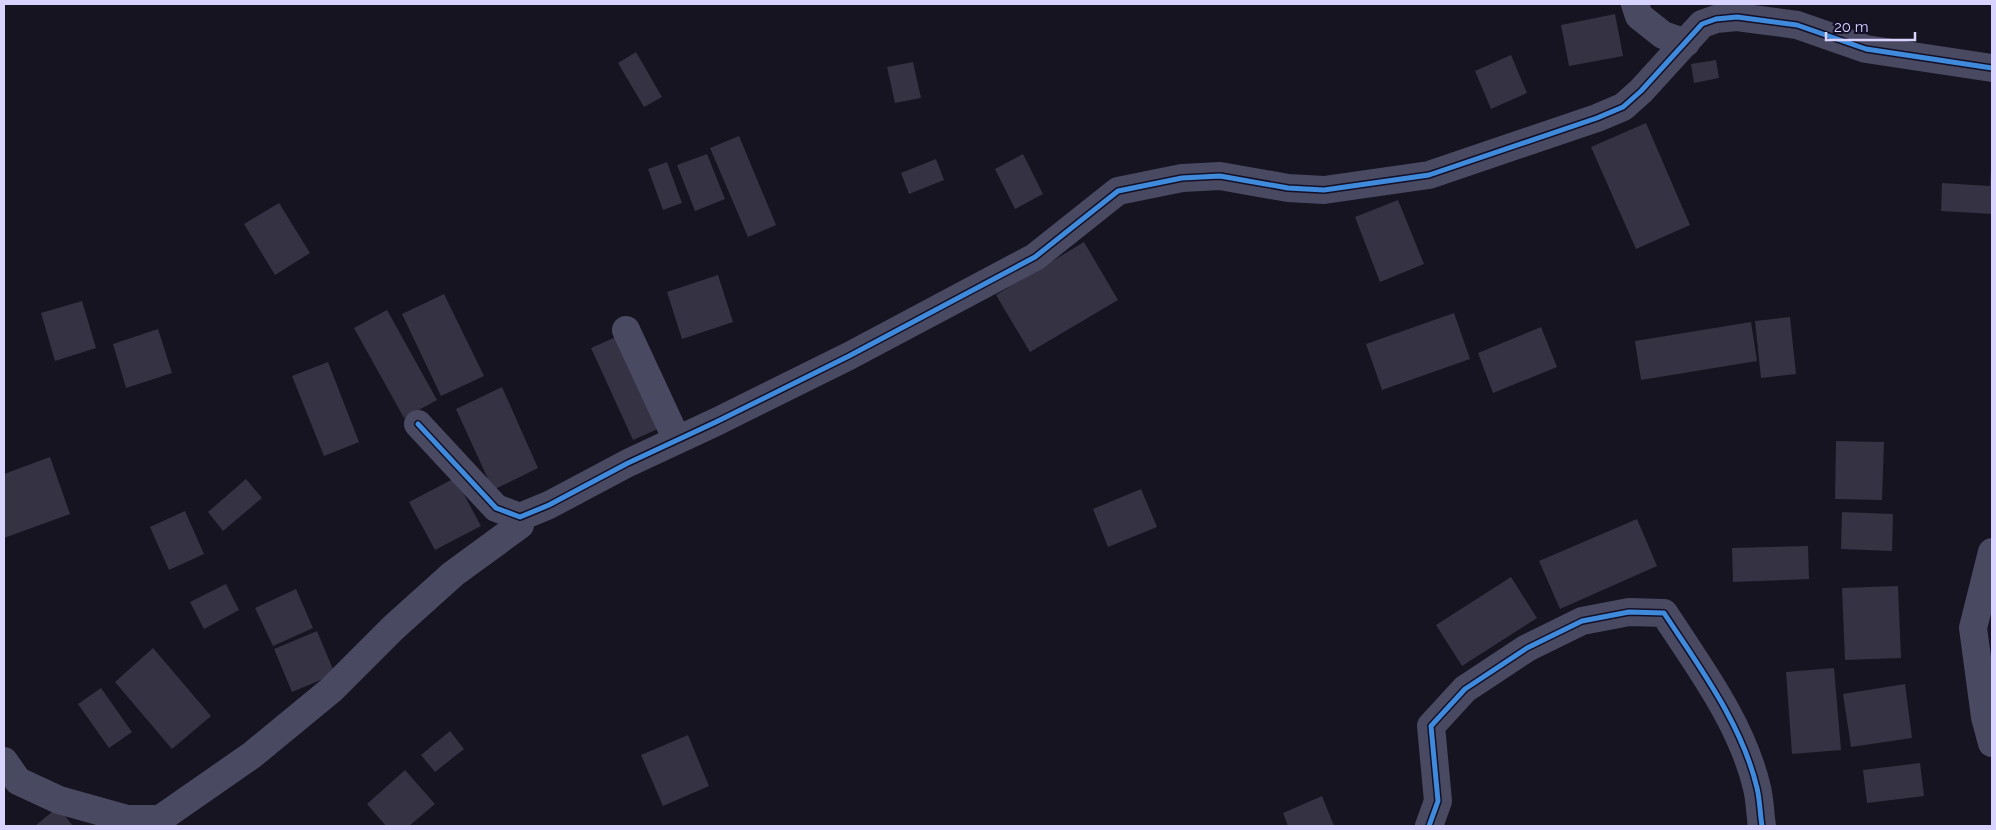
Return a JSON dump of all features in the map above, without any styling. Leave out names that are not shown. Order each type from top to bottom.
[{"type":"street","points":[[1635,4],[1639,16],[1663,35],[1686,43]]},
{"type":"street","points":[[418,424],[496,508],[520,517],[549,505],[628,463],[849,356],[1035,257],[1118,191],[1182,178],[1220,176],[1288,188],[1324,190],[1428,174],[1597,118],[1622,107],[1641,91],[1702,24],[1716,19],[1737,17],[1797,26],[1866,49],[1992,68]]},
{"type":"street","points":[[626,330],[677,440]]},
{"type":"street","points":[[4,761],[18,781],[59,800],[127,819],[157,822],[252,755],[331,690],[393,628],[453,574],[520,525],[520,517]]},
{"type":"street","points":[[1992,552],[1974,628],[1985,717],[1992,743]]},
{"type":"street","points":[[1429,826],[1438,801],[1430,726],[1465,689],[1527,648],[1582,621],[1629,612],[1664,613],[1707,678],[1741,740],[1757,789],[1762,826]]},
{"type":"building","points":[[1615,14],[1623,56],[1569,66],[1561,25]]},
{"type":"building","points":[[636,52],[662,97],[644,107],[618,63]]},
{"type":"building","points":[[1511,55],[1527,93],[1491,109],[1475,71]]},
{"type":"building","points":[[1716,60],[1719,78],[1694,83],[1691,64]]},
{"type":"building","points":[[913,62],[921,98],[895,103],[887,67]]},
{"type":"building","points":[[1646,123],[1690,225],[1636,249],[1591,147]]},
{"type":"building","points":[[739,136],[776,225],[748,237],[710,148]]},
{"type":"building","points":[[707,154],[725,199],[695,211],[677,165]]},
{"type":"building","points":[[1023,154],[1043,194],[1015,209],[995,169]]},
{"type":"building","points":[[936,159],[944,180],[909,194],[901,173]]},
{"type":"building","points":[[667,162],[682,203],[663,210],[648,169]]},
{"type":"building","points":[[1991,169],[1992,214],[1941,211],[1942,183],[1990,186]]},
{"type":"building","points":[[1398,200],[1424,264],[1380,282],[1355,217]]},
{"type":"building","points":[[279,203],[310,253],[275,275],[244,224]]},
{"type":"building","points":[[1084,242],[1118,300],[1030,352],[996,295]]},
{"type":"building","points":[[718,275],[733,322],[682,339],[667,292]]},
{"type":"building","points":[[444,294],[484,376],[441,396],[402,314]]},
{"type":"building","points":[[82,301],[96,348],[55,361],[41,313]]},
{"type":"building","points":[[387,310],[437,400],[404,418],[354,328]]},
{"type":"building","points":[[1454,313],[1470,359],[1382,390],[1366,344]]},
{"type":"building","points":[[1790,317],[1796,374],[1761,378],[1755,321]]},
{"type":"building","points":[[1751,322],[1757,361],[1641,380],[1635,341]]},
{"type":"building","points":[[1541,327],[1557,367],[1493,393],[1478,353]]},
{"type":"building","points":[[158,329],[172,373],[126,388],[113,344]]},
{"type":"building","points":[[618,336],[660,428],[633,440],[591,348]]},
{"type":"building","points":[[328,362],[359,442],[324,456],[292,376]]},
{"type":"building","points":[[502,387],[538,468],[493,490],[456,409]]},
{"type":"building","points":[[1836,441],[1884,442],[1882,500],[1835,499]]},
{"type":"building","points":[[50,457],[70,514],[4,538],[4,474]]},
{"type":"building","points":[[455,478],[481,526],[435,550],[409,502]]},
{"type":"building","points":[[246,479],[262,498],[223,531],[208,512]]},
{"type":"building","points":[[1141,489],[1157,527],[1108,547],[1093,509]]},
{"type":"building","points":[[185,511],[204,554],[169,570],[150,527]]},
{"type":"building","points":[[1842,512],[1893,514],[1892,551],[1841,549]]},
{"type":"building","points":[[1637,519],[1657,566],[1560,609],[1539,561]]},
{"type":"building","points":[[1808,546],[1809,579],[1733,582],[1732,548]]},
{"type":"building","points":[[1511,577],[1537,618],[1462,666],[1436,625]]},
{"type":"building","points":[[226,584],[239,610],[204,629],[190,602]]},
{"type":"building","points":[[1898,586],[1901,658],[1845,660],[1842,588]]},
{"type":"building","points":[[296,589],[313,628],[273,646],[255,608]]},
{"type":"building","points":[[317,631],[335,674],[292,692],[274,649]]},
{"type":"building","points":[[153,648],[211,716],[172,749],[115,682]]},
{"type":"building","points":[[1834,668],[1841,750],[1792,754],[1786,672]]},
{"type":"building","points":[[1905,684],[1912,738],[1851,747],[1843,694]]},
{"type":"building","points":[[101,688],[132,732],[109,748],[78,704]]},
{"type":"building","points":[[450,731],[464,749],[435,772],[421,755]]},
{"type":"building","points":[[688,735],[709,786],[663,806],[641,755]]},
{"type":"building","points":[[1920,763],[1924,796],[1867,803],[1863,770]]},
{"type":"building","points":[[405,770],[435,804],[409,826],[386,826],[367,804]]},
{"type":"building","points":[[1322,796],[1334,826],[1288,826],[1283,813]]},
{"type":"building","points":[[58,807],[73,826],[35,826]]},
{"type":"cycle path","points":[[418,424],[496,508],[520,517],[549,505],[628,463],[849,356],[1035,257],[1118,191],[1182,178],[1220,176],[1288,188],[1324,190],[1429,175],[1597,118],[1623,107],[1641,91],[1702,24],[1716,19],[1737,17],[1797,25],[1866,49],[1992,68]]},
{"type":"cycle path","points":[[1429,826],[1438,801],[1431,726],[1465,689],[1527,648],[1582,621],[1629,612],[1664,613],[1705,676],[1730,719],[1750,764],[1758,793],[1762,826]]}]
